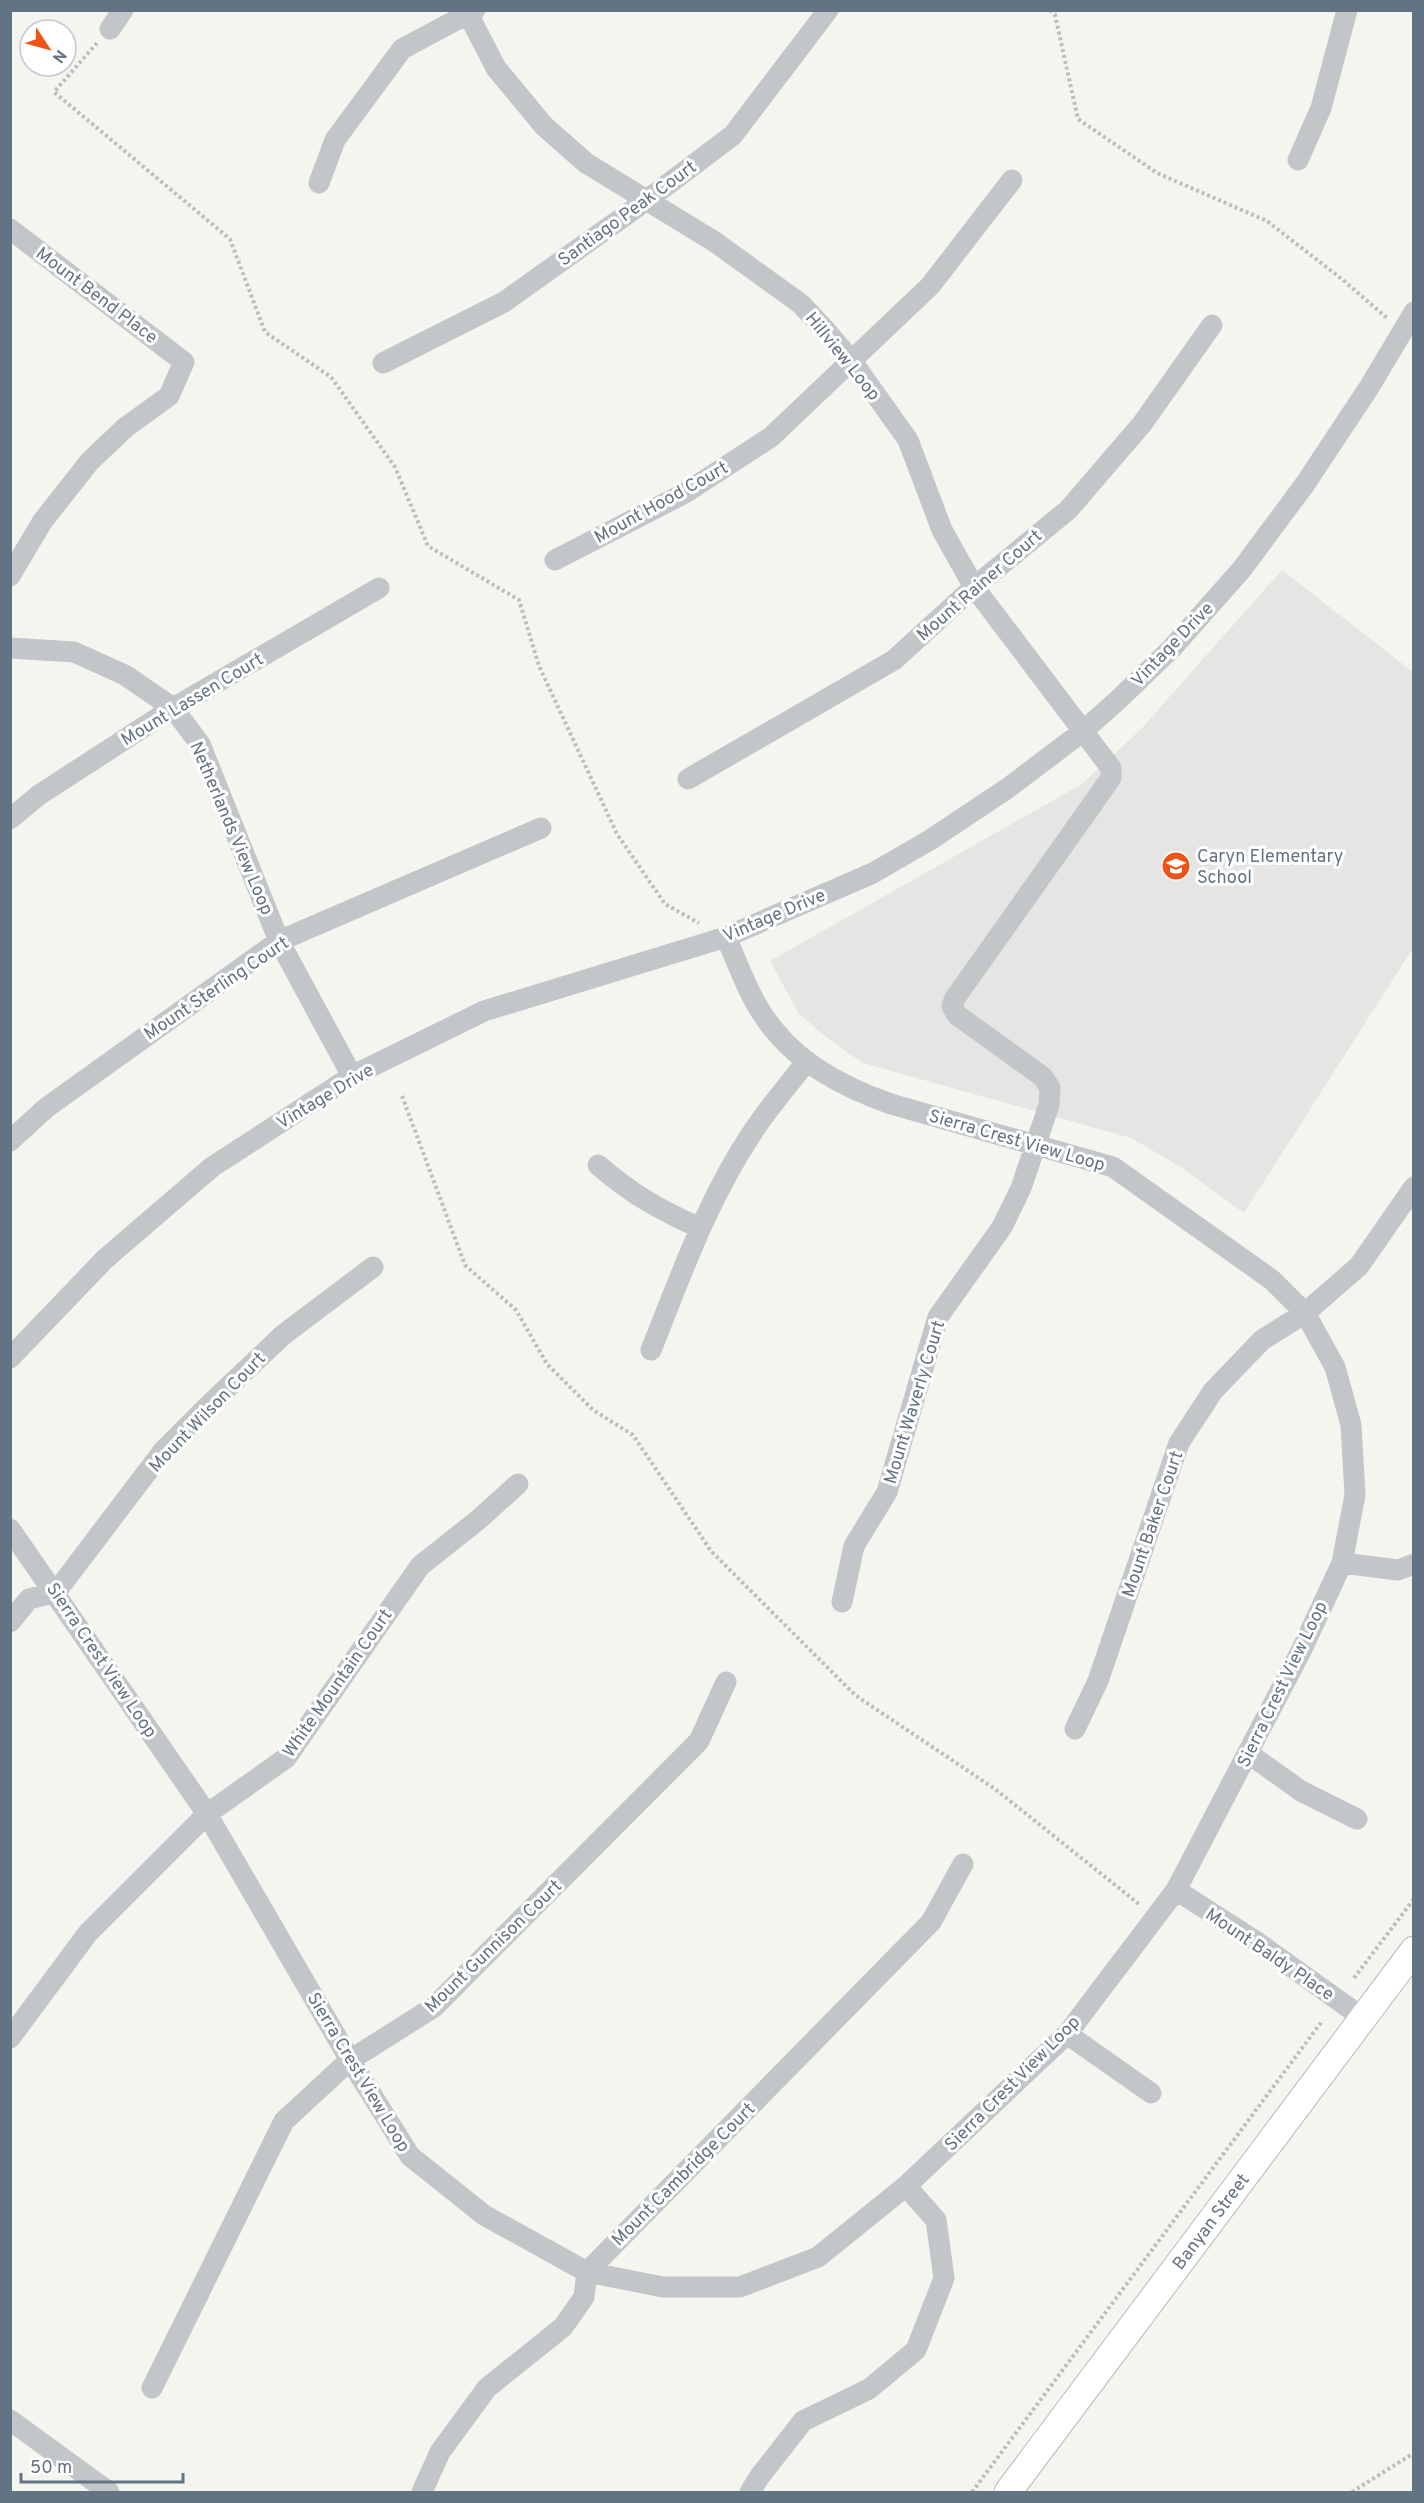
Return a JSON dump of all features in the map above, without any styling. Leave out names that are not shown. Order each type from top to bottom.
[{"type":"main road","name":"Banyan Street","points":[[1008,2493],[1413,1950]]},
{"type":"street","points":[[110,29],[123,10]]},
{"type":"street","name":"Santiago Peak Court","points":[[383,363],[504,302],[647,200],[733,135],[828,10]]},
{"type":"street","points":[[1298,160],[1321,108],[1347,10]]},
{"type":"street","points":[[319,183],[335,140],[402,49],[469,12]]},
{"type":"street","name":"Hillview Loop","points":[[469,12],[496,68],[544,126],[586,163],[715,242],[801,304],[851,360],[908,440],[942,530],[974,587],[1111,768]]},
{"type":"street","name":"Mount Hood Court","points":[[555,560],[685,493],[771,437],[930,286],[1012,180]]},
{"type":"street","name":"Mount Bend Place","points":[[10,229],[184,362],[169,396],[126,426],[83,470],[42,522],[10,576]]},
{"type":"street","name":"Vintage Drive","points":[[10,1358],[105,1259],[212,1167],[352,1076],[484,1011],[726,937],[873,873],[930,840],[1008,788],[1082,732],[1172,648],[1242,569],[1305,484],[1408,336],[1413,312]]},
{"type":"street","name":"Mount Rainer Court","points":[[688,779],[894,660],[974,587],[1068,510],[1142,424],[1212,325]]},
{"type":"street","name":"Mount Lassen Court","points":[[10,819],[39,795],[173,708],[380,588]]},
{"type":"street","name":"Netherlands View Loop","points":[[10,648],[74,652],[125,675],[173,708],[200,744],[279,941],[352,1076]]},
{"type":"street","name":"Mount Waverly Court","points":[[842,1602],[854,1546],[887,1492],[938,1317],[1002,1227],[1021,1188],[1049,1104],[1050,1088],[1043,1077],[957,1015],[952,1006],[955,998],[1111,778],[1111,768]]},
{"type":"street","name":"Mount Sterling Court","points":[[10,1141],[46,1108],[279,941],[541,828]]},
{"type":"street","name":"Sierra Crest View Loop","points":[[10,1528],[207,1814],[350,2061],[410,2156],[484,2215],[587,2272],[663,2287],[740,2287],[818,2257],[906,2186],[1067,2034],[1176,1890],[1249,1754],[1342,1563],[1355,1495],[1351,1425],[1335,1367],[1305,1313],[1272,1280],[1113,1167],[857,1092],[807,1061],[775,1031],[754,999],[726,937]]},
{"type":"street","points":[[651,1350],[700,1228],[754,1131],[807,1061]]},
{"type":"street","points":[[598,1165],[627,1190],[660,1210],[700,1228]]},
{"type":"street","name":"Mount Baker Court","points":[[1075,1730],[1098,1681],[1179,1443],[1213,1391],[1262,1340],[1305,1313],[1359,1266],[1413,1188]]},
{"type":"street","name":"Mount Wilson Court","points":[[56,1592],[163,1451],[283,1335],[374,1267]]},
{"type":"street","name":"White Mountain Court","points":[[10,2038],[88,1933],[207,1814],[286,1758],[420,1566],[518,1485]]},
{"type":"street","points":[[1342,1563],[1398,1570],[1413,1564]]},
{"type":"street","points":[[10,1622],[29,1599],[56,1592]]},
{"type":"street","name":"Mount Gunnison Court","points":[[152,2388],[284,2121],[350,2061],[434,2007],[699,1742],[726,1682]]},
{"type":"street","points":[[1249,1754],[1300,1791],[1357,1819]]},
{"type":"street","name":"Mount Cambridge Court","points":[[587,2272],[931,1922],[963,1864]]},
{"type":"street","name":"Mount Baldy Place","points":[[1176,1890],[1257,1942],[1363,2018]]},
{"type":"street","points":[[1067,2034],[1151,2093]]},
{"type":"street","points":[[750,2493],[760,2476],[803,2421],[869,2390],[916,2350],[944,2278],[936,2220],[906,2186]]},
{"type":"street","points":[[422,2493],[440,2452],[487,2388],[563,2327],[584,2298],[587,2272]]},
{"type":"street","points":[[10,2420],[109,2493]]},
{"type":"path","points":[[1050,10],[1054,15],[1078,119],[1157,173],[1267,221],[1343,280],[1408,336]]},
{"type":"path","points":[[110,29],[54,92],[230,239],[265,332],[331,376],[396,467],[428,546],[519,600],[538,666],[617,834],[665,904],[726,937]]},
{"type":"path","points":[[402,1096],[465,1265],[516,1310],[547,1364],[593,1410],[633,1435],[711,1551],[855,1695],[995,1789],[1156,1918]]},
{"type":"path","points":[[1354,1978],[1413,1899]]},
{"type":"path","points":[[972,2493],[1323,2020]]},
{"type":"path","points":[[1352,2493],[1413,2453]]},
{"type":"shaded area","name":"Caryn Elementary School","points":[[1282,570],[1413,672],[1413,948],[1244,1213],[1179,1166],[1131,1138],[863,1063],[799,1014],[770,961],[1082,784],[1141,729]]},
{"type":"place","name":"Caryn Elementary School","points":[[1176,866]]}]
